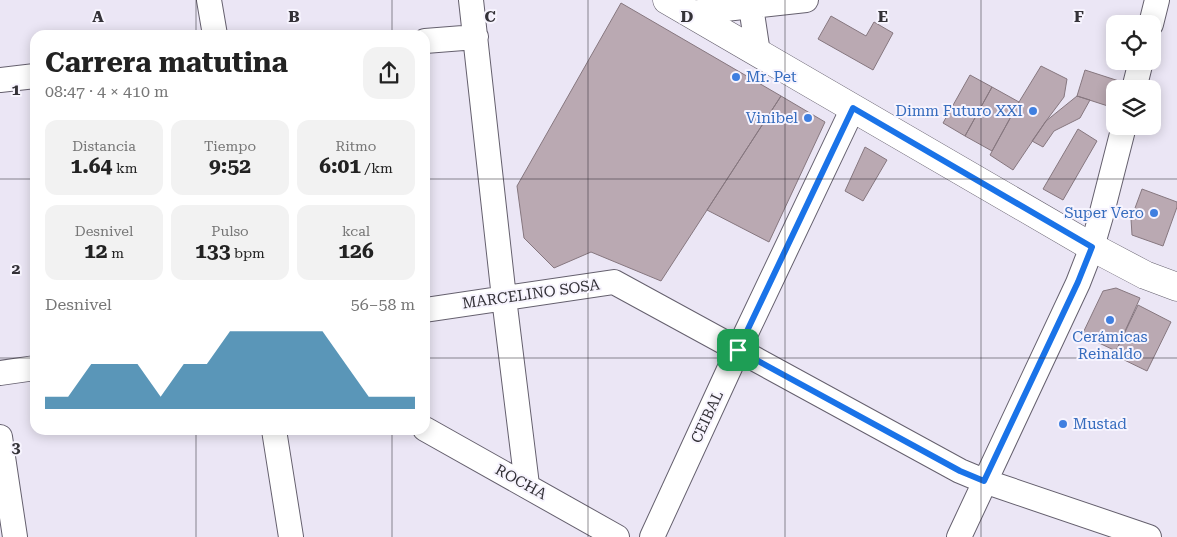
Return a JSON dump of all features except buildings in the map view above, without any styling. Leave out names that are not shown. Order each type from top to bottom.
[{"type":"main road","points":[[678,7],[1092,247],[1145,275],[1177,287]]},
{"type":"street","points":[[209,0],[214,30]]},
{"type":"street","points":[[471,0],[526,485]]},
{"type":"street","points":[[678,7],[806,0]]},
{"type":"street","points":[[1153,15],[1157,0]]},
{"type":"street","points":[[751,3],[758,53]]},
{"type":"street","points":[[430,41],[476,37]]},
{"type":"street","points":[[0,80],[30,77]]},
{"type":"street","name":"CEIBAL","points":[[652,537],[853,108]]},
{"type":"street","points":[[959,537],[1078,282],[1092,247],[1122,135]]},
{"type":"street","name":"MARCELINO SOSA","points":[[430,309],[614,282],[960,471],[984,481],[1149,537]]},
{"type":"street","points":[[0,373],[30,369]]},
{"type":"street","name":"ROCHA","points":[[430,432],[617,537]]},
{"type":"street","points":[[275,435],[291,537]]},
{"type":"street","points":[[0,437],[15,537]]},
{"type":"place","name":"Mr. Pet","points":[[736,77]]},
{"type":"place","name":"Dimm Futuro XXI","points":[[1033,111]]},
{"type":"place","name":"Vinibel","points":[[808,118]]},
{"type":"place","name":"Super Vero","points":[[1154,213]]},
{"type":"place","name":"Cerámicas Reinaldo","points":[[1110,320]]},
{"type":"place","name":"Mustad","points":[[1063,424]]},
{"type":"route","points":[[853,108],[1092,247],[1078,282],[984,481],[960,471],[738,350],[853,108]]}]
